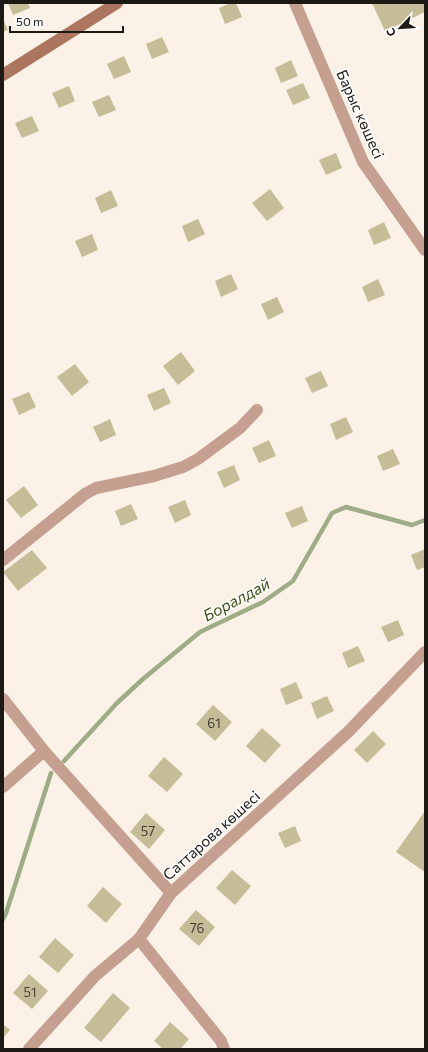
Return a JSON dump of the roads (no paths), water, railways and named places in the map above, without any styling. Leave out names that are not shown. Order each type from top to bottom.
[{"type":"main road","points":[[3,75],[117,3]]},
{"type":"street","name":"Барыс көшесі","points":[[295,3],[363,162],[425,250]]},
{"type":"street","points":[[3,560],[85,494],[96,488],[154,476],[183,467],[198,459],[240,428],[257,410]]},
{"type":"street","name":"Саттарова көшесі","points":[[29,1049],[95,976],[139,939],[171,893],[348,732],[425,652]]},
{"type":"street","points":[[3,699],[44,751],[171,893]]},
{"type":"street","points":[[3,787],[44,751]]},
{"type":"street","points":[[139,939],[221,1041],[224,1049]]},
{"type":"waterway","name":"Боралдай","points":[[64,761],[117,703],[143,679],[200,632],[263,602],[293,581],[332,513],[346,507],[412,525],[425,520]]},
{"type":"waterway","name":"Боралдай","points":[[3,919],[51,773]]}]
